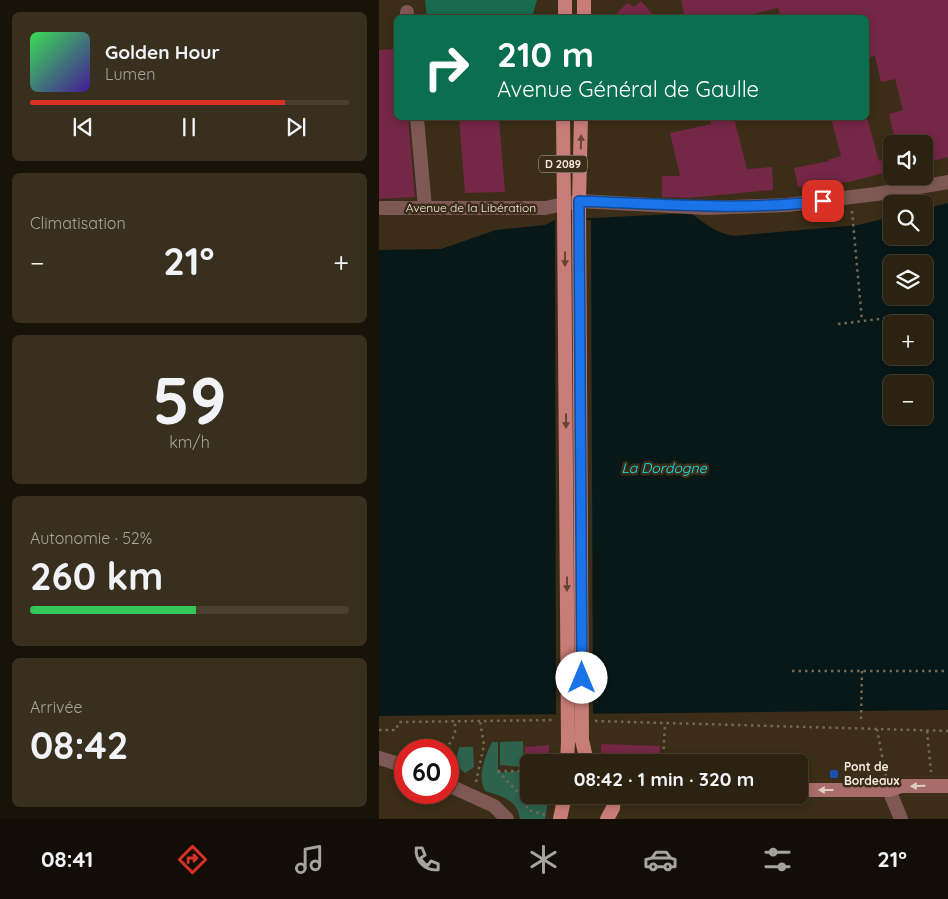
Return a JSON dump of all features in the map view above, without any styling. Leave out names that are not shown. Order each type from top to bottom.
[{"type":"main road","points":[[565,0],[565,15]]},
{"type":"main road","points":[[584,15],[585,0]]},
{"type":"main road","name":"D 2089","points":[[563,120],[567,754]]},
{"type":"main road","name":"D 2089","points":[[581,120],[579,201],[582,740],[585,754]]},
{"type":"main road","points":[[808,790],[889,790],[901,786],[948,786]]},
{"type":"main road","points":[[560,819],[563,804]]},
{"type":"main road","points":[[607,819],[613,804]]},
{"type":"street","points":[[417,120],[425,208]]},
{"type":"street","name":"Avenue de la Libération","points":[[379,208],[564,208],[579,201],[707,208],[787,205],[876,194],[948,182]]},
{"type":"street","points":[[379,758],[394,763]]},
{"type":"street","points":[[459,790],[494,806],[507,818]]},
{"type":"street","points":[[889,790],[901,819]]},
{"type":"path","points":[[852,209],[862,321]]},
{"type":"path","points":[[838,324],[883,319]]},
{"type":"path","points":[[792,671],[948,671]]},
{"type":"path","points":[[861,719],[862,671]]},
{"type":"path","points":[[379,730],[396,730],[399,722],[557,720]]},
{"type":"path","points":[[452,739],[455,734],[455,721]]},
{"type":"path","points":[[470,795],[479,775],[484,745],[480,721]]},
{"type":"path","points":[[594,721],[948,731]]},
{"type":"path","points":[[663,754],[665,723]]},
{"type":"path","points":[[877,729],[889,790]]},
{"type":"path","points":[[927,731],[933,786]]},
{"type":"path","points":[[520,771],[498,771],[520,795]]},
{"type":"path","points":[[526,804],[528,810],[549,816],[548,819]]},
{"type":"green space","points":[[425,0],[537,0],[533,15],[427,15]]},
{"type":"green space","points":[[523,741],[524,754],[520,754],[520,767],[500,765],[500,742]]},
{"type":"green space","points":[[492,742],[498,742],[498,773],[520,771],[520,804],[548,804],[545,819],[520,819],[516,807],[512,803],[503,797],[485,791],[482,773]]},
{"type":"green space","points":[[459,747],[473,747],[474,767],[465,773],[459,768]]},
{"type":"water","name":"La Dordogne","points":[[948,203],[948,710],[379,716],[379,250],[441,249],[496,230],[545,225],[555,220],[691,213],[716,230],[734,236],[858,225],[883,219],[883,245],[933,245],[933,207]]},
{"type":"pier","points":[[555,220],[591,220],[593,714],[556,714]]},
{"type":"building","points":[[681,0],[949,0],[949,157],[933,161],[933,135],[894,135],[889,114],[903,110],[895,79],[881,82],[875,56],[869,58],[869,15],[779,15],[778,8],[750,15],[684,15]]},
{"type":"building","points":[[641,1],[653,15],[615,15],[627,3],[634,7]]},
{"type":"building","points":[[394,49],[394,120],[408,120],[415,197],[379,199],[379,50]]},
{"type":"building","points":[[459,120],[499,120],[505,192],[465,193]]},
{"type":"building","points":[[710,120],[735,120],[747,169],[772,167],[773,190],[688,198],[662,197],[662,176],[680,176],[670,133],[711,124]]},
{"type":"building","points":[[832,120],[868,120],[879,161],[883,160],[883,173],[849,182],[798,187],[794,168],[841,156]]},
{"type":"building","points":[[601,744],[660,746],[660,754],[601,754]]},
{"type":"building","points":[[549,745],[549,754],[525,754],[525,747]]},
{"type":"place","name":"Pont de Bordeaux","points":[[834,774]]},
{"type":"route","points":[[582,678],[579,201],[651,203],[707,208],[787,205],[823,201]]}]
